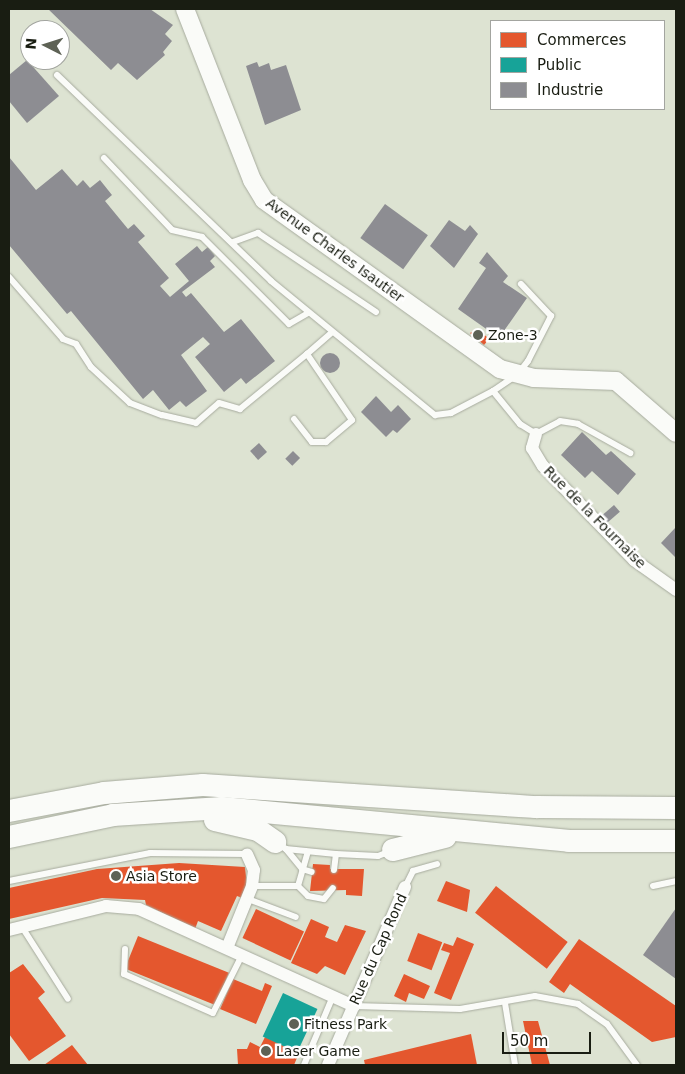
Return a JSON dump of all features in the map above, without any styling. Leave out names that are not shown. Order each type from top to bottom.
[{"type":"highway","points":[[9,811],[104,793],[203,785],[536,807],[676,808]]},
{"type":"highway","points":[[9,838],[113,815],[222,808],[336,816],[485,834],[568,841],[676,841]]},
{"type":"highway","points":[[9,846],[123,824],[205,819],[241,824],[280,846]]},
{"type":"highway","points":[[393,850],[419,840],[485,834]]},
{"type":"street","name":"Avenue Charles Isautier","points":[[185,9],[252,180],[264,200],[500,369],[518,374]]},
{"type":"street","points":[[518,374],[616,381],[676,433]]},
{"type":"street","name":"Rue de la Fournaise","points":[[536,434],[532,448],[543,466],[634,560],[676,590]]},
{"type":"street","points":[[227,948],[250,892],[254,870],[247,854]]},
{"type":"street","name":"Rue du Cap Rond","points":[[328,1065],[405,887]]},
{"type":"street","points":[[9,930],[106,906],[139,909],[354,1006]]},
{"type":"lane","points":[[57,75],[308,313],[436,415],[451,413],[493,391],[518,374],[551,316],[521,284]]},
{"type":"lane","points":[[104,158],[172,230],[202,237],[289,324],[308,313]]},
{"type":"lane","points":[[233,242],[258,233],[376,312]]},
{"type":"lane","points":[[9,277],[62,339],[76,344],[91,366],[130,403],[162,415],[196,424],[219,403],[240,409],[331,333]]},
{"type":"lane","points":[[294,419],[312,442],[326,442],[352,420],[307,354]]},
{"type":"lane","points":[[493,391],[520,424],[536,434],[560,421],[578,424],[630,452]]},
{"type":"lane","points":[[280,846],[308,852],[378,856],[393,850]]},
{"type":"lane","points":[[280,846],[302,869],[312,872]]},
{"type":"lane","points":[[298,886],[308,852]]},
{"type":"lane","points":[[9,881],[150,853],[247,854]]},
{"type":"lane","points":[[334,870],[336,854]]},
{"type":"lane","points":[[405,887],[413,870],[437,864]]},
{"type":"lane","points":[[653,886],[676,881]]},
{"type":"lane","points":[[250,892],[298,886]]},
{"type":"lane","points":[[298,886],[308,896],[324,899],[333,888]]},
{"type":"lane","points":[[250,892],[296,917]]},
{"type":"lane","points":[[22,926],[68,999]]},
{"type":"lane","points":[[125,950],[124,974],[214,1014],[242,955]]},
{"type":"lane","points":[[304,1065],[333,996]]},
{"type":"lane","points":[[354,1006],[460,1009],[505,1003],[535,996],[578,1004],[607,1024],[637,1065]]},
{"type":"lane","points":[[505,1003],[515,1065]]},
{"type":"building: Commerces","name":"Zone-3","points":[[478,329],[489,339],[484,345],[470,333]]},
{"type":"building: Commerces","points":[[179,863],[245,867],[247,885],[242,898],[237,896],[221,931],[198,921],[195,929],[146,905],[145,900],[102,898],[9,919],[9,888],[97,869]]},
{"type":"building: Commerces","points":[[313,864],[330,865],[330,869],[364,869],[362,896],[346,895],[346,890],[310,891]]},
{"type":"building: Commerces","points":[[446,881],[470,890],[467,912],[437,901]]},
{"type":"building: Commerces","points":[[496,886],[568,942],[547,969],[475,913]]},
{"type":"building: Commerces","points":[[256,909],[304,931],[291,960],[242,938]]},
{"type":"building: Commerces","points":[[311,919],[329,927],[325,937],[337,942],[345,925],[366,931],[345,975],[325,966],[317,974],[291,963]]},
{"type":"building: Commerces","points":[[418,933],[442,942],[432,970],[407,961]]},
{"type":"building: Commerces","points":[[138,936],[229,973],[216,1005],[125,968]]},
{"type":"building: Commerces","points":[[457,937],[474,944],[451,1000],[434,993],[450,953],[441,950],[444,943],[453,946]]},
{"type":"building: Commerces","points":[[579,939],[676,1006],[676,1037],[652,1042],[570,984],[564,993],[549,982]]},
{"type":"building: Commerces","points":[[23,964],[45,992],[38,998],[66,1036],[29,1061],[9,1034],[9,973]]},
{"type":"building: Commerces","points":[[404,974],[430,986],[424,999],[409,993],[406,1002],[394,996]]},
{"type":"building: Commerces","points":[[233,979],[262,991],[265,983],[272,986],[256,1024],[220,1009]]},
{"type":"building: Commerces","points":[[523,1021],[538,1021],[550,1065],[532,1065]]},
{"type":"building: Commerces","points":[[471,1034],[477,1065],[365,1065],[364,1060]]},
{"type":"building: Commerces","name":"Laser Game","points":[[265,1037],[299,1053],[294,1065],[238,1065],[237,1049],[247,1049],[250,1042],[260,1047]]},
{"type":"building: Commerces","points":[[72,1045],[88,1065],[44,1065]]},
{"type":"building: Public","points":[[283,993],[317,1009],[297,1053],[263,1037]]},
{"type":"building: Industrie","points":[[48,9],[150,9],[173,25],[165,34],[172,41],[163,52],[165,55],[137,80],[118,63],[111,70],[70,30],[70,20],[59,20]]},
{"type":"building: Industrie","points":[[257,62],[259,67],[269,63],[271,70],[286,65],[301,110],[265,125],[246,66]]},
{"type":"building: Industrie","points":[[20,66],[20,70],[36,70],[59,96],[27,123],[9,101],[9,75]]},
{"type":"building: Industrie","points":[[9,157],[36,190],[62,169],[77,186],[83,180],[90,188],[100,180],[112,195],[105,201],[128,229],[134,224],[145,236],[138,242],[169,278],[160,286],[170,297],[189,281],[175,264],[197,246],[202,252],[208,247],[215,256],[210,261],[215,267],[182,292],[186,297],[191,293],[224,332],[241,319],[275,361],[246,384],[241,378],[224,392],[195,357],[210,344],[203,337],[181,355],[207,391],[186,407],[180,401],[169,410],[153,390],[143,399],[71,311],[67,314],[9,245]]},
{"type":"building: Industrie","points":[[385,204],[428,235],[403,269],[360,238]]},
{"type":"building: Industrie","points":[[449,220],[465,231],[470,225],[478,234],[454,268],[430,246]]},
{"type":"building: Industrie","points":[[487,252],[508,276],[503,282],[527,298],[499,338],[458,309],[486,268],[479,263]]},
{"type":"building: Industrie","points":[[326,353],[334,353],[340,359],[340,367],[334,373],[326,373],[320,367],[320,359]]},
{"type":"building: Industrie","points":[[376,396],[391,412],[398,405],[411,419],[397,433],[393,430],[386,437],[361,412]]},
{"type":"building: Industrie","points":[[582,432],[606,455],[611,451],[636,474],[618,495],[592,471],[585,478],[561,455]]},
{"type":"building: Industrie","points":[[259,443],[267,452],[258,460],[250,451]]},
{"type":"building: Industrie","points":[[293,451],[300,458],[292,466],[285,459]]},
{"type":"building: Industrie","points":[[614,505],[620,512],[604,526],[598,519]]},
{"type":"building: Industrie","points":[[676,527],[676,558],[661,543]]},
{"type":"building: Industrie","points":[[676,908],[676,979],[643,955]]},
{"type":"place","name":"Zone-3","points":[[478,335]]},
{"type":"place","name":"Asia Store","points":[[116,876]]},
{"type":"place","name":"Fitness Park","points":[[294,1024]]},
{"type":"place","name":"Laser Game","points":[[266,1051]]}]
